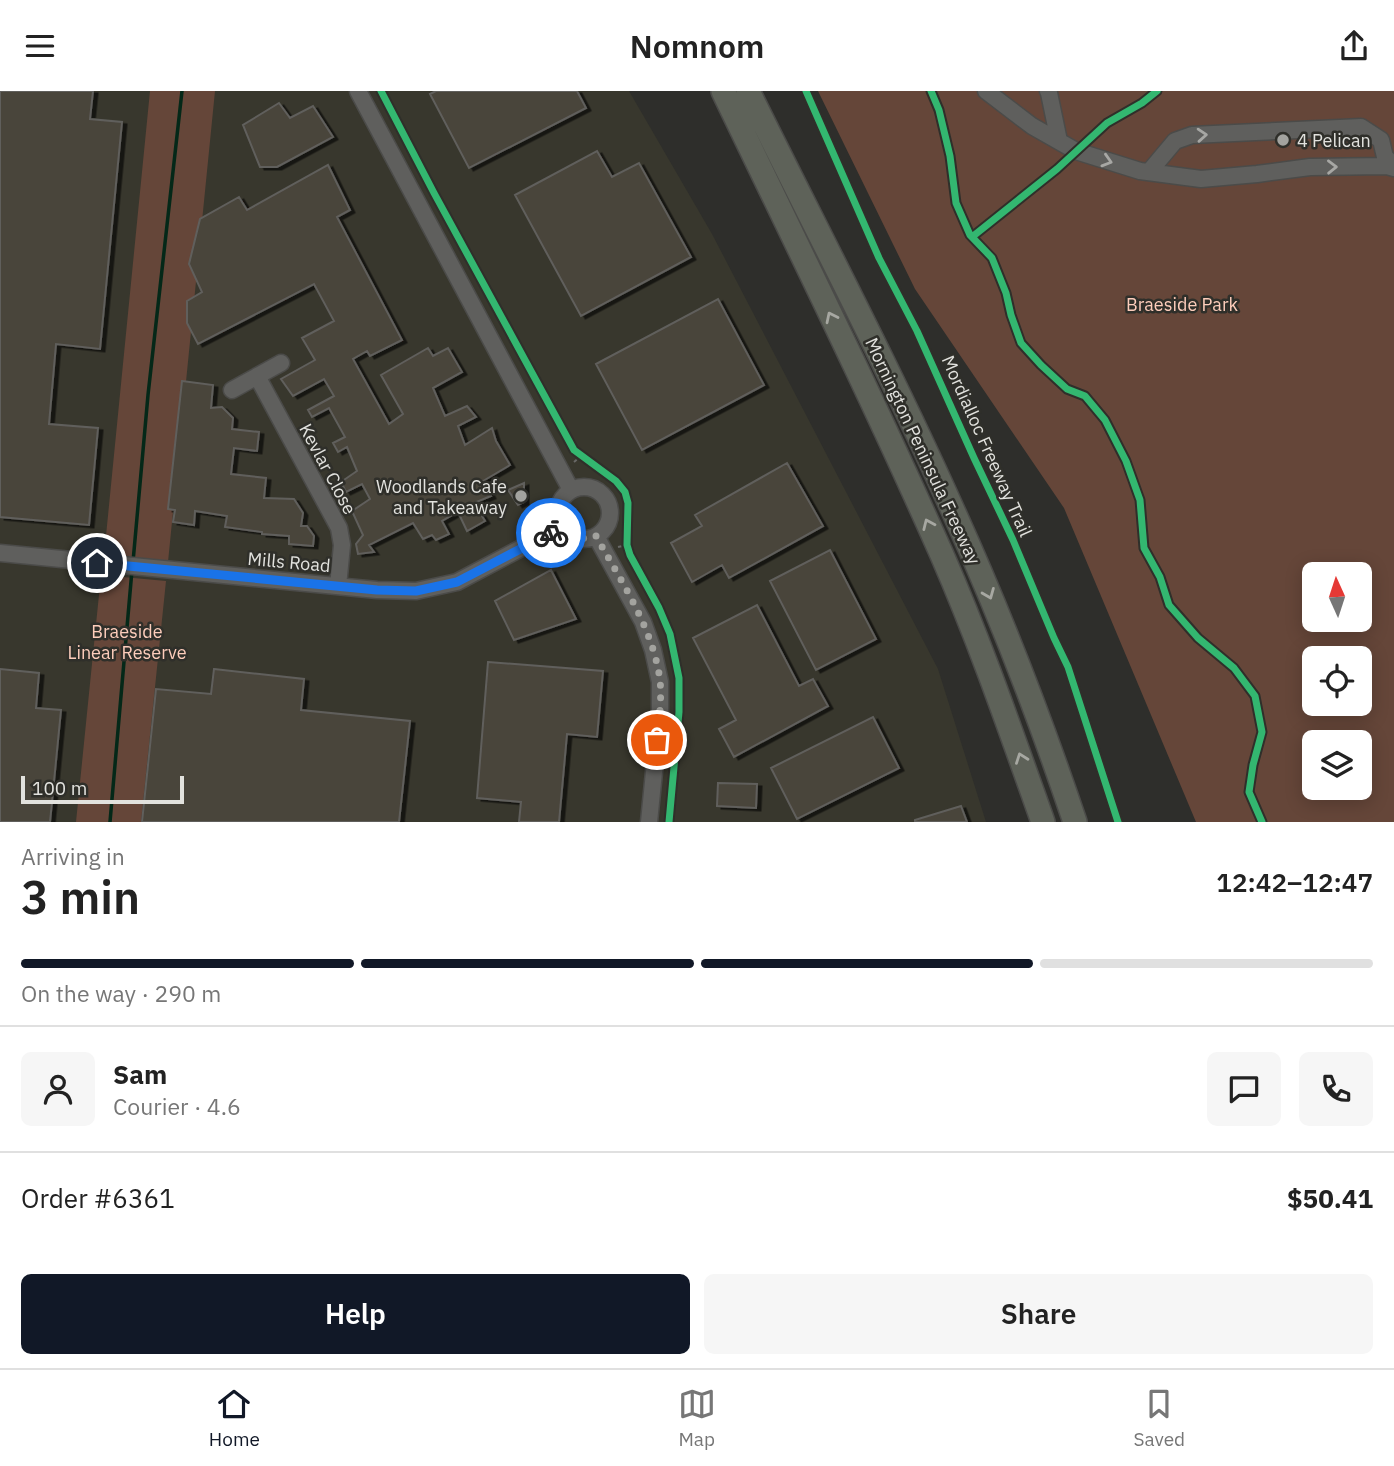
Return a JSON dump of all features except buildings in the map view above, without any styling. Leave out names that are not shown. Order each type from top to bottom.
[{"type":"highway","points":[[713,91],[771,190]]},
{"type":"highway","name":"Mornington Peninsula Freeway","points":[[723,91],[885,429],[943,557],[993,680],[1044,822]]},
{"type":"highway","name":"Mornington Peninsula Freeway","points":[[748,91],[888,374],[969,547],[1022,677],[1075,822]]},
{"type":"highway","points":[[765,91],[794,165],[934,461],[969,547]]},
{"type":"street","points":[[358,91],[571,490]]},
{"type":"street","points":[[986,91],[1032,126],[1080,152],[1140,171],[1201,179],[1310,167],[1394,166]]},
{"type":"street","points":[[1048,91],[1059,141]]},
{"type":"street","points":[[1149,172],[1175,141],[1192,135],[1361,127],[1381,140],[1385,157],[1394,166]]},
{"type":"street","points":[[232,390],[281,363]]},
{"type":"street","name":"Kevlar Close","points":[[257,376],[338,528],[342,545],[338,586]]},
{"type":"street","points":[[586,486],[603,494],[610,516],[603,531],[596,536],[581,539],[573,537],[562,527],[558,519],[559,503],[571,490],[586,486]]},
{"type":"street","name":"Mills Road","points":[[0,553],[377,590],[416,591],[457,582],[562,527]]},
{"type":"street","points":[[596,536],[643,622],[660,681],[660,712],[649,822]]},
{"type":"path","points":[[574,450],[592,464]]},
{"type":"path","points":[[627,540],[630,555]]},
{"type":"shaded area","points":[[0,91],[629,91],[712,234],[938,669],[986,822],[0,822]]},
{"type":"green space","points":[[150,91],[215,91],[168,562],[104,556]]},
{"type":"green space","name":"Braeside Park","points":[[818,91],[1394,91],[1394,822],[1196,822],[1064,508],[915,289]]},
{"type":"green space","name":"Braeside Linear Reserve","points":[[101,575],[166,581],[141,822],[76,822]]},
{"type":"waterway","points":[[133,562],[148,395],[182,91]]},
{"type":"waterway","points":[[110,822],[132,570]]},
{"type":"cycle path","points":[[381,91],[574,450],[616,481],[625,492],[628,503],[627,545],[670,634],[679,678],[679,712],[669,822]]},
{"type":"cycle path","name":"Mordialloc Freeway Trail","points":[[806,91],[879,258],[917,331],[1068,667],[1118,822]]},
{"type":"cycle path","points":[[931,91],[939,110],[950,156],[956,203],[970,235],[992,258],[1021,343],[1067,389],[1085,396],[1105,420],[1126,461],[1140,500],[1144,548],[1160,577],[1169,605],[1198,638],[1234,668],[1255,696],[1262,732],[1249,792],[1262,822]]},
{"type":"cycle path","points":[[972,237],[1057,169],[1107,123],[1157,91]]},
{"type":"way so far","points":[[551,533],[562,527],[573,537],[581,539],[596,536],[643,622],[660,681],[657,740]]},
{"type":"place","name":"4 Pelican","points":[[1283,140]]},
{"type":"place","name":"Woodlands Cafe and Takeaway","points":[[521,496]]},
{"type":"route","points":[[97,563],[377,590],[416,591],[457,582],[551,533]]}]
